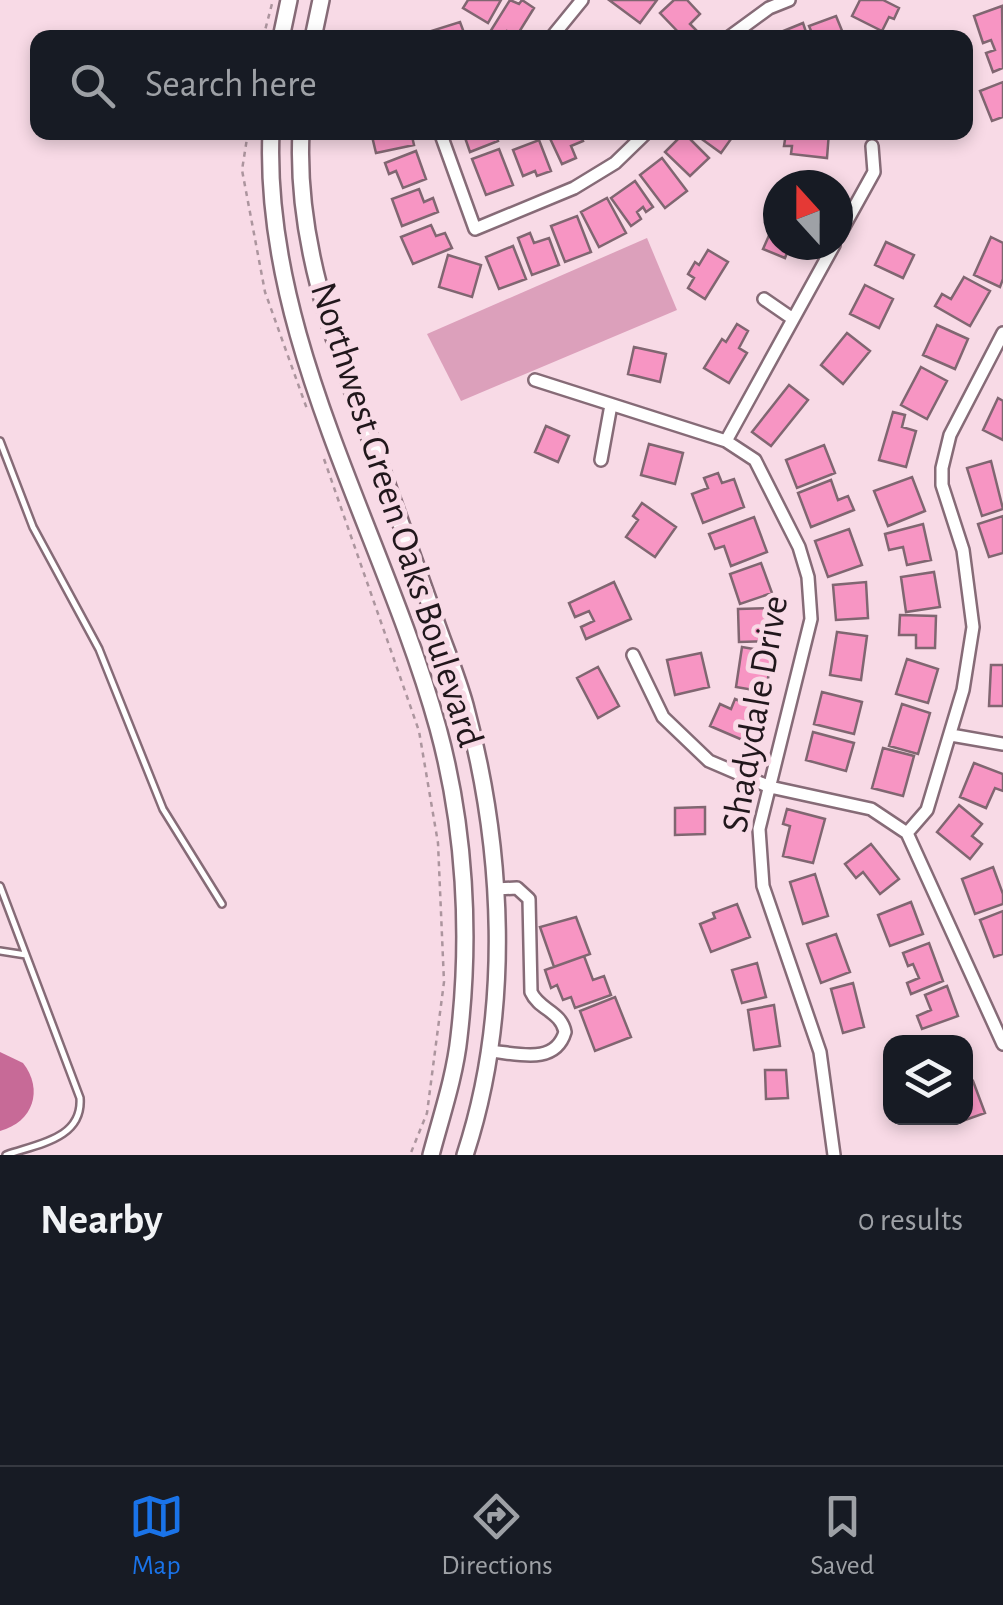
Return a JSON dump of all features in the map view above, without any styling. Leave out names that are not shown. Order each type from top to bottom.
[{"type":"main road","points":[[283,30],[289,0]]},
{"type":"main road","points":[[315,30],[321,0]]},
{"type":"main road","name":"Northwest Green Oaks Boulevard","points":[[271,140],[273,219],[289,302],[406,630],[438,728],[454,800],[466,937],[459,1040],[431,1155]]},
{"type":"main road","name":"Northwest Green Oaks Boulevard","points":[[300,140],[306,230],[321,301],[464,703],[489,822],[495,889],[495,994],[476,1124],[466,1155]]},
{"type":"main road","points":[[323,405],[354,394]]},
{"type":"street","points":[[739,30],[769,8],[789,0]]},
{"type":"street","points":[[556,30],[574,2]]},
{"type":"street","points":[[443,140],[475,229],[574,188],[615,163],[639,140]]},
{"type":"street","points":[[853,210],[874,172],[872,146]]},
{"type":"street","points":[[726,442],[826,260]]},
{"type":"street","points":[[764,299],[793,319]]},
{"type":"street","points":[[907,833],[927,810],[963,690],[973,627],[963,550],[942,484],[942,468],[950,434],[1003,333]]},
{"type":"street","name":"Shadydale Drive","points":[[536,380],[726,442],[755,460],[798,547],[812,602],[759,829],[763,886],[820,1052],[834,1155]]},
{"type":"street","points":[[601,460],[611,405]]},
{"type":"street","points":[[633,655],[663,717],[709,761],[770,787],[871,809],[907,833],[1003,1044]]},
{"type":"street","points":[[950,735],[1003,744]]},
{"type":"street","points":[[488,1051],[544,1056],[561,1044],[565,1030],[559,1018],[537,1002],[531,992],[530,903],[525,893],[515,887],[495,889]]},
{"type":"lane","points":[[0,441],[33,527],[99,649],[163,809],[222,904]]},
{"type":"lane","points":[[0,886],[80,1098],[81,1114],[74,1128],[6,1155]]},
{"type":"lane","points":[[0,951],[26,955]]},
{"type":"path","points":[[266,30],[273,0]]},
{"type":"path","points":[[247,140],[242,170],[265,292],[312,423]]},
{"type":"path","points":[[325,460],[419,731],[438,844],[444,982],[427,1113],[410,1155]]},
{"type":"shaded area","points":[[647,238],[677,310],[461,401],[427,334]]},
{"type":"shaded area","points":[[0,1052],[23,1063],[34,1094],[27,1113],[0,1131]]},
{"type":"building","points":[[468,0],[501,0],[488,23],[463,8]]},
{"type":"building","points":[[510,0],[519,4],[522,0],[534,8],[520,30],[491,30]]},
{"type":"building","points":[[609,0],[657,0],[640,23]]},
{"type":"building","points":[[674,0],[687,0],[700,14],[690,24],[696,30],[676,30],[660,13]]},
{"type":"building","points":[[860,0],[883,0],[899,8],[882,30],[852,16]]},
{"type":"building","points":[[1002,6],[1003,68],[993,72],[986,53],[995,50],[991,40],[983,43],[974,16]]},
{"type":"building","points":[[836,16],[842,30],[811,30],[809,26]]},
{"type":"building","points":[[460,22],[463,30],[434,30]]},
{"type":"building","points":[[803,23],[805,30],[786,30]]},
{"type":"building","points":[[1003,82],[1003,117],[992,121],[980,91]]},
{"type":"building","points":[[373,140],[413,140],[414,145],[376,153]]},
{"type":"building","points":[[466,140],[498,140],[498,141],[470,152]]},
{"type":"building","points":[[539,140],[551,171],[523,176],[513,150]]},
{"type":"building","points":[[551,140],[583,140],[571,146],[576,158],[562,164]]},
{"type":"building","points":[[677,140],[691,140],[709,158],[690,176],[665,152]]},
{"type":"building","points":[[703,140],[730,140],[721,153]]},
{"type":"building","points":[[785,140],[828,140],[827,158],[791,154],[792,146],[784,146]]},
{"type":"building","points":[[499,149],[513,185],[486,195],[472,159]]},
{"type":"building","points":[[416,151],[426,179],[403,188],[396,171],[389,174],[385,163]]},
{"type":"building","points":[[662,158],[687,191],[665,208],[640,175]]},
{"type":"building","points":[[635,181],[653,207],[637,212],[641,219],[631,226],[611,198]]},
{"type":"building","points":[[419,189],[424,202],[433,198],[438,212],[402,226],[392,199]]},
{"type":"building","points":[[607,198],[626,233],[599,247],[581,212]]},
{"type":"building","points":[[577,216],[591,252],[565,262],[551,226]]},
{"type":"building","points":[[431,225],[436,236],[445,233],[452,248],[413,264],[401,237]]},
{"type":"building","points":[[530,233],[534,243],[549,238],[559,265],[532,275],[518,238]]},
{"type":"building","points":[[991,237],[1003,243],[1000,287],[974,275]]},
{"type":"building","points":[[886,242],[914,255],[903,278],[875,265]]},
{"type":"building","points":[[513,246],[526,279],[499,289],[486,257]]},
{"type":"building","points":[[708,250],[728,262],[705,299],[688,288],[694,278],[688,274]]},
{"type":"building","points":[[448,255],[481,265],[472,297],[439,287]]},
{"type":"building","points":[[964,277],[990,291],[970,326],[935,306],[942,294],[951,299]]},
{"type":"building","points":[[865,285],[893,299],[879,328],[850,314]]},
{"type":"building","points":[[737,324],[748,331],[739,348],[747,353],[729,383],[704,368]]},
{"type":"building","points":[[937,325],[968,339],[955,369],[923,355]]},
{"type":"building","points":[[847,333],[870,351],[843,384],[821,365]]},
{"type":"building","points":[[634,347],[666,354],[660,382],[628,374]]},
{"type":"building","points":[[921,367],[947,381],[927,419],[901,405]]},
{"type":"building","points":[[789,385],[808,400],[771,446],[752,432]]},
{"type":"building","points":[[998,398],[1003,401],[1003,440],[983,430]]},
{"type":"building","points":[[893,412],[905,415],[902,427],[916,431],[906,467],[879,460]]},
{"type":"building","points":[[546,426],[569,436],[558,462],[535,452]]},
{"type":"building","points":[[649,444],[683,453],[675,484],[641,475]]},
{"type":"building","points":[[824,445],[835,473],[797,488],[786,460]]},
{"type":"building","points":[[991,461],[1003,509],[982,516],[967,468]]},
{"type":"building","points":[[718,473],[722,483],[734,479],[744,507],[703,523],[692,494],[708,488],[704,478]]},
{"type":"building","points":[[912,477],[925,511],[888,526],[874,491]]},
{"type":"building","points":[[831,480],[838,500],[848,496],[854,510],[811,527],[798,493]]},
{"type":"building","points":[[642,503],[676,527],[655,557],[626,537],[638,520],[633,516]]},
{"type":"building","points":[[1003,516],[1003,553],[989,557],[978,524]]},
{"type":"building","points":[[754,517],[767,552],[731,566],[724,546],[715,549],[709,534]]},
{"type":"building","points":[[923,524],[931,560],[907,565],[903,547],[889,550],[885,534]]},
{"type":"building","points":[[849,529],[862,565],[828,577],[815,541]]},
{"type":"building","points":[[761,563],[772,593],[740,604],[730,574]]},
{"type":"building","points":[[934,572],[940,607],[906,612],[901,577]]},
{"type":"building","points":[[614,582],[631,619],[586,639],[581,627],[594,621],[589,611],[575,617],[569,603]]},
{"type":"building","points":[[866,582],[868,618],[836,620],[833,585]]},
{"type":"building","points":[[776,608],[777,641],[739,642],[738,609]]},
{"type":"building","points":[[900,615],[936,616],[935,648],[916,648],[916,635],[899,635]]},
{"type":"building","points":[[837,632],[867,636],[861,680],[830,675]]},
{"type":"building","points":[[742,647],[772,652],[766,692],[736,687]]},
{"type":"building","points":[[701,653],[709,687],[675,695],[667,660]]},
{"type":"building","points":[[907,659],[938,669],[928,703],[896,694]]},
{"type":"building","points":[[991,665],[1003,665],[1003,706],[989,706]]},
{"type":"building","points":[[598,667],[619,706],[598,718],[577,678]]},
{"type":"building","points":[[822,692],[862,702],[854,734],[814,724]]},
{"type":"building","points":[[735,699],[766,712],[752,744],[710,726],[720,704],[731,709]]},
{"type":"building","points":[[902,704],[930,713],[918,754],[889,746]]},
{"type":"building","points":[[813,732],[854,743],[846,771],[806,760]]},
{"type":"building","points":[[883,748],[914,756],[903,796],[872,788]]},
{"type":"building","points":[[974,763],[1003,774],[1003,791],[995,788],[986,808],[960,797]]},
{"type":"building","points":[[959,805],[982,824],[972,836],[982,844],[970,859],[937,832]]},
{"type":"building","points":[[705,807],[705,834],[675,835],[675,808]]},
{"type":"building","points":[[787,809],[825,819],[813,863],[783,856],[790,826],[783,824]]},
{"type":"building","points":[[871,844],[899,879],[880,894],[863,872],[856,878],[845,864]]},
{"type":"building","points":[[993,867],[1003,904],[975,914],[962,879]]},
{"type":"building","points":[[815,874],[828,916],[803,924],[790,882]]},
{"type":"building","points":[[911,902],[923,934],[890,946],[878,915]]},
{"type":"building","points":[[737,904],[750,937],[711,952],[700,924],[715,918],[713,913]]},
{"type":"building","points":[[1003,911],[1003,954],[994,957],[980,920]]},
{"type":"building","points":[[576,917],[590,954],[554,967],[540,927]]},
{"type":"building","points":[[836,934],[850,972],[821,983],[807,944]]},
{"type":"building","points":[[929,943],[943,981],[911,994],[907,983],[919,978],[903,953]]},
{"type":"building","points":[[584,956],[593,980],[604,976],[611,995],[575,1008],[571,997],[563,1000],[557,985],[551,988],[545,970]]},
{"type":"building","points":[[757,963],[766,997],[742,1003],[732,970]]},
{"type":"building","points":[[853,983],[864,1027],[843,1033],[831,989]]},
{"type":"building","points":[[947,986],[958,1016],[922,1029],[917,1016],[931,1010],[925,995]]},
{"type":"building","points":[[615,997],[631,1037],[595,1051],[580,1011]]},
{"type":"building","points":[[774,1005],[780,1046],[754,1050],[748,1010]]},
{"type":"building","points":[[765,1070],[786,1070],[788,1098],[766,1099]]},
{"type":"building","points":[[973,1081],[985,1113],[973,1117]]}]
